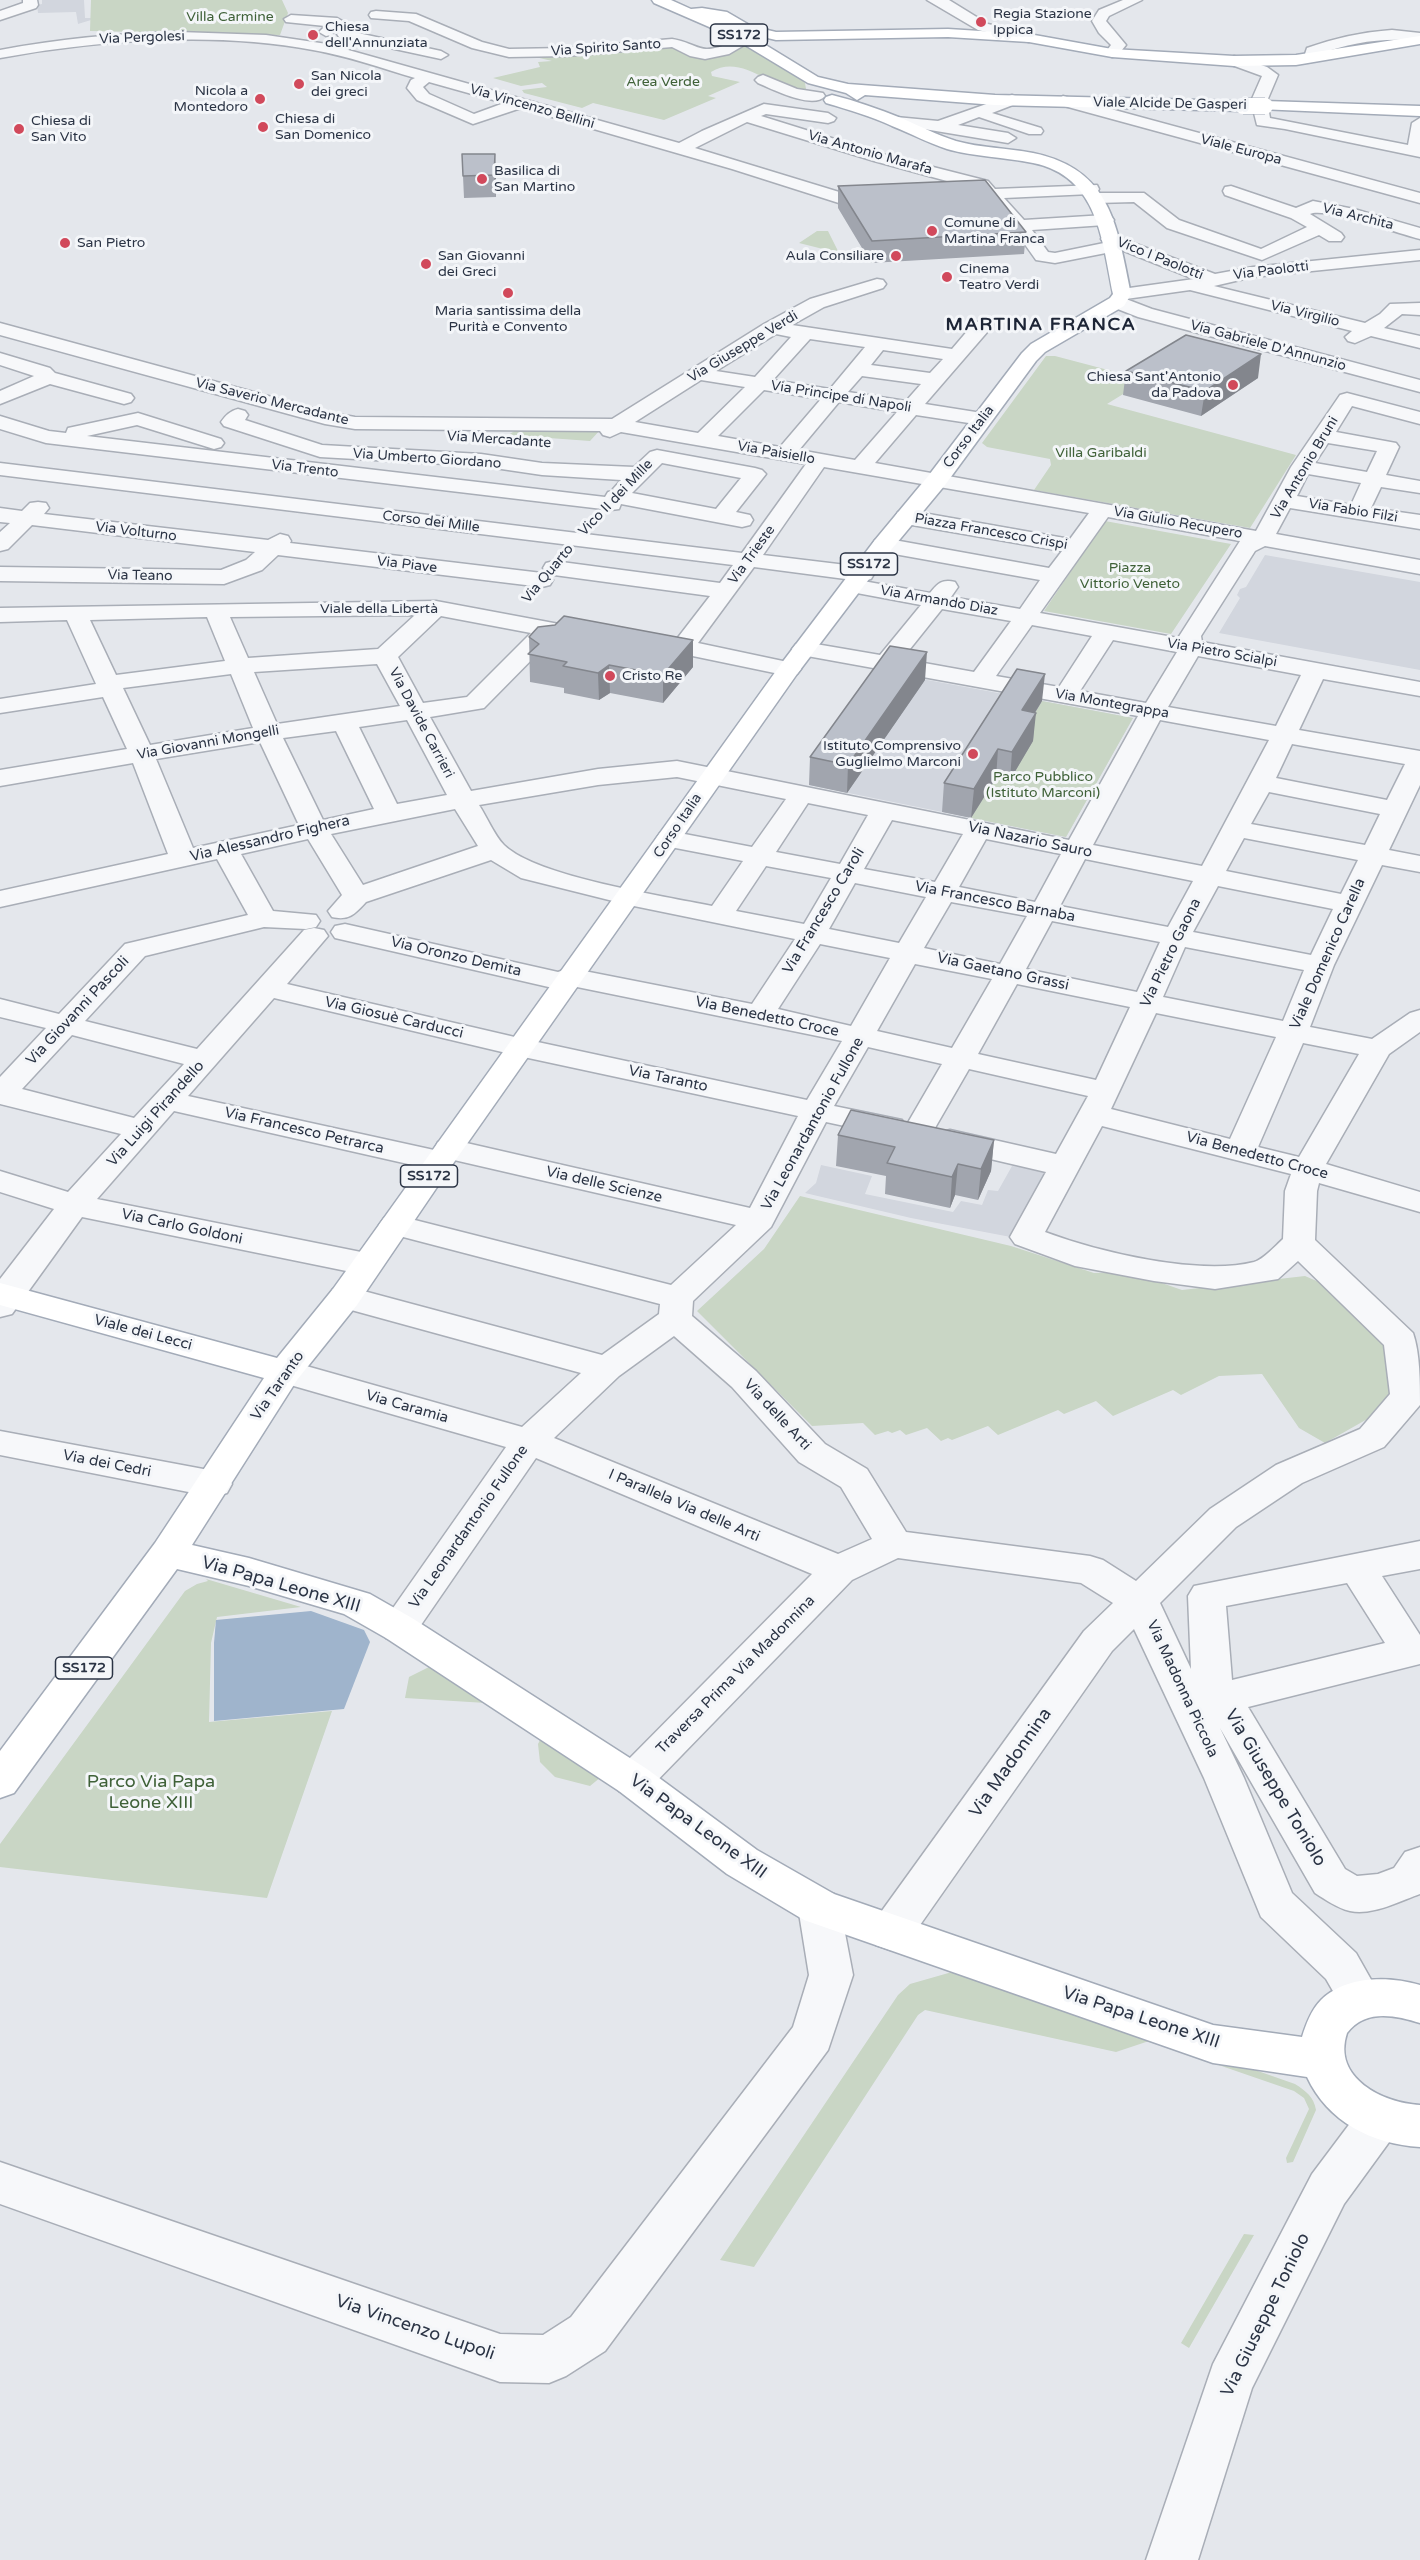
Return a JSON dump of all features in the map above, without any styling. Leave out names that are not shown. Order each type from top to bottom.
[{"type":"main road","name":"SS172","points":[[659,0],[728,29],[837,94]]},
{"type":"main road","points":[[689,13],[722,15],[746,29],[776,36],[902,33],[1029,38],[1112,53],[1234,61],[1276,61],[1311,57],[1420,38]]},
{"type":"main road","points":[[837,94],[920,133],[959,147],[1044,160],[1073,173],[1094,194],[1105,220],[1120,298]]},
{"type":"main road","name":"Viale Alcide De Gasperi","points":[[837,94],[1420,111]]},
{"type":"main road","name":"Corso Italia","points":[[628,897],[789,669],[858,580],[882,545],[937,480],[1038,348],[1120,298]]},
{"type":"main road","name":"Via Taranto","points":[[168,1553],[285,1372],[345,1297],[519,1047],[628,897]]},
{"type":"main road","name":"Viale dei Lecci","points":[[2,1298],[285,1372]]},
{"type":"main road","name":"SS172","points":[[0,1782],[168,1553]]},
{"type":"main road","name":"Via Papa Leone XIII","points":[[168,1553],[249,1572],[357,1604],[399,1628],[633,1780],[742,1862],[819,1907],[1213,2044],[1324,2060]]},
{"type":"main road","points":[[1400,2123],[1353,2105],[1334,2084],[1324,2060],[1323,2040],[1329,2022],[1342,2008],[1360,1999],[1381,1996],[1404,1998],[1420,2004]]},
{"type":"street","points":[[0,16],[31,5],[30,0]]},
{"type":"street","points":[[352,35],[393,0]]},
{"type":"street","points":[[934,0],[944,3],[982,27],[1029,38]]},
{"type":"street","points":[[1112,53],[1119,45],[1104,30],[1099,21],[1104,13],[1135,0]]},
{"type":"street","points":[[322,27],[333,7]]},
{"type":"street","points":[[376,15],[411,17],[477,45],[535,60],[522,69]]},
{"type":"street","points":[[289,24],[322,27],[441,55]]},
{"type":"street","name":"Via Pergolesi","points":[[0,54],[63,43],[289,24]]},
{"type":"street","name":"Via Vincenzo Bellini","points":[[289,24],[327,48],[738,165],[848,200]]},
{"type":"street","points":[[390,43],[427,25]]},
{"type":"street","name":"Via Spirito Santo","points":[[509,53],[672,43],[684,45],[692,53],[707,55],[739,44],[720,34],[728,29]]},
{"type":"street","points":[[397,69],[477,45]]},
{"type":"street","points":[[1234,61],[1270,75],[1259,101],[1263,122],[1418,151],[1420,123]]},
{"type":"street","points":[[456,86],[490,77]]},
{"type":"street","points":[[430,78],[416,82],[415,88],[423,97],[473,119],[518,104]]},
{"type":"street","points":[[763,80],[795,93],[837,94],[828,118],[782,142]]},
{"type":"street","points":[[438,104],[476,92]]},
{"type":"street","points":[[681,149],[785,98]]},
{"type":"street","points":[[939,126],[1012,100]]},
{"type":"street","name":"Viale Europa","points":[[1063,101],[1420,198]]},
{"type":"street","points":[[732,102],[828,118]]},
{"type":"street","points":[[1340,177],[1352,138],[1356,108]]},
{"type":"street","points":[[975,112],[1035,131]]},
{"type":"street","name":"Via Antonio Marafa","points":[[746,117],[880,158],[982,184],[992,194]]},
{"type":"street","points":[[896,122],[939,126],[1008,138]]},
{"type":"street","points":[[680,130],[703,137]]},
{"type":"street","points":[[862,169],[920,133]]},
{"type":"street","points":[[816,155],[834,144]]},
{"type":"street","points":[[922,151],[988,170]]},
{"type":"street","points":[[738,165],[756,156]]},
{"type":"street","points":[[778,179],[798,167]]},
{"type":"street","points":[[1009,176],[1042,185],[1051,190]]},
{"type":"street","name":"Via Vincenzo Bellini","points":[[778,179],[772,186],[830,202],[896,199]]},
{"type":"street","points":[[825,193],[845,180]]},
{"type":"street","points":[[931,197],[1051,190],[1138,197],[1173,224],[1200,227],[1262,255],[1319,228]]},
{"type":"street","points":[[1231,191],[1297,214],[1319,228],[1381,259],[1420,269]]},
{"type":"street","points":[[992,194],[1020,225],[1042,256],[1055,258],[1167,225],[1184,232],[1200,227]]},
{"type":"street","points":[[1232,211],[1264,203]]},
{"type":"street","name":"Via Archita","points":[[1297,214],[1312,206],[1348,213],[1420,234]]},
{"type":"street","points":[[1020,225],[1105,220]]},
{"type":"street","points":[[1200,227],[1186,245],[1253,272]]},
{"type":"street","name":"Vico I Paolotti","points":[[1110,243],[1211,279]]},
{"type":"street","name":"Via Paolotti","points":[[1120,298],[1253,272],[1420,255]]},
{"type":"street","name":"Via Giuseppe Verdi","points":[[616,425],[646,400],[699,374],[771,328],[817,303],[877,284]]},
{"type":"street","name":"Via Virgilio","points":[[1190,285],[1420,342]]},
{"type":"street","name":"Via Gabriele D'Annunzio","points":[[1120,298],[1145,313],[1420,388]]},
{"type":"street","points":[[1322,361],[1366,329],[1387,318],[1397,308],[1420,309]]},
{"type":"street","points":[[2,325],[46,322]]},
{"type":"street","name":"Via Saverio Mercadante","points":[[2,325],[112,362],[326,418],[373,425],[616,425]]},
{"type":"street","points":[[860,467],[982,326]]},
{"type":"street","points":[[771,328],[956,355]]},
{"type":"street","points":[[73,330],[93,342],[112,362]]},
{"type":"street","points":[[703,440],[759,384],[804,333]]},
{"type":"street","points":[[785,454],[878,344]]},
{"type":"street","points":[[0,359],[124,398]]},
{"type":"street","points":[[857,369],[935,380]]},
{"type":"street","name":"Via Principe di Napoli","points":[[699,374],[982,419]]},
{"type":"street","points":[[0,398],[45,375]]},
{"type":"street","points":[[1390,410],[1420,388]]},
{"type":"street","name":"Via Antonio Bruni","points":[[1263,538],[1302,467],[1347,399],[1390,410]]},
{"type":"street","points":[[646,400],[676,414]]},
{"type":"street","name":"Via Umberto Giordano","points":[[265,401],[228,418],[320,451],[481,460],[542,469],[637,474]]},
{"type":"street","points":[[1390,410],[1420,418]]},
{"type":"street","points":[[11,445],[138,419],[195,417]]},
{"type":"street","points":[[699,418],[721,422]]},
{"type":"street","points":[[138,419],[226,448],[216,464],[185,493]]},
{"type":"street","name":"Via Trento","points":[[0,422],[46,437],[216,464],[340,479],[451,486],[614,501],[773,526]]},
{"type":"street","name":"Via Mercadante","points":[[373,425],[407,433],[560,444]]},
{"type":"street","points":[[594,447],[616,425]]},
{"type":"street","name":"Via Paisiello","points":[[616,425],[937,480]]},
{"type":"street","points":[[1324,436],[1389,447],[1358,512]]},
{"type":"street","name":"Via Teano","points":[[0,574],[224,577],[254,565],[364,454]]},
{"type":"street","name":"Vico II dei Mille","points":[[576,540],[604,514],[637,474],[657,456],[755,474],[721,517]]},
{"type":"street","name":"Via Trieste","points":[[683,647],[726,591],[819,460]]},
{"type":"street","points":[[451,486],[465,465],[542,469]]},
{"type":"street","points":[[1302,467],[1420,487]]},
{"type":"street","name":"Corso dei Mille","points":[[0,469],[748,560],[858,580]]},
{"type":"street","points":[[0,544],[71,478]]},
{"type":"street","name":"Via Giulio Recupero","points":[[937,480],[1412,566]]},
{"type":"street","points":[[108,528],[149,488]]},
{"type":"street","points":[[990,532],[1017,494]]},
{"type":"street","points":[[188,538],[229,498]]},
{"type":"street","name":"Via Fabio Filzi","points":[[1285,501],[1420,522]]},
{"type":"street","points":[[980,681],[1102,509]]},
{"type":"street","name":"Via Volturno","points":[[0,515],[272,549]]},
{"type":"street","name":"Piazza Francesco Crispi","points":[[906,517],[1076,547]]},
{"type":"street","points":[[1412,566],[1420,536]]},
{"type":"street","points":[[917,1133],[1009,974],[1153,711],[1191,648],[1189,636],[1247,546],[1263,538]]},
{"type":"street","name":"Via Quarto","points":[[519,608],[576,540]]},
{"type":"street","points":[[882,545],[1054,576]]},
{"type":"street","name":"Via Piave","points":[[272,549],[726,591]]},
{"type":"street","points":[[886,664],[969,561]]},
{"type":"street","name":"Via Armando Diaz","points":[[858,580],[936,601],[1025,616]]},
{"type":"street","name":"Viale della Libertà","points":[[0,615],[436,608],[661,648],[683,647],[789,669]]},
{"type":"street","name":"Via Davide Carrieri","points":[[436,608],[385,656],[462,799],[494,850]]},
{"type":"street","points":[[216,610],[268,733],[314,828],[347,914],[494,850]]},
{"type":"street","points":[[64,614],[142,754],[183,858]]},
{"type":"street","name":"Via Pietro Scialpi","points":[[1025,616],[1420,688]]},
{"type":"street","name":"Via Giovanni Mongelli","points":[[0,778],[268,733],[475,703],[548,629]]},
{"type":"street","points":[[1065,696],[1106,632]]},
{"type":"street","name":"Via Montegrappa","points":[[804,649],[1420,759]]},
{"type":"street","points":[[0,693],[238,666],[385,656]]},
{"type":"street","name":"Via Pietro Gaona","points":[[1299,1243],[1266,1271],[1215,1278],[1154,1270],[1076,1255],[1026,1237],[1099,1103],[1176,937],[1261,783],[1316,669]]},
{"type":"street","points":[[0,706],[100,682]]},
{"type":"street","points":[[344,722],[389,813]]},
{"type":"street","name":"Viale Domenico Carella","points":[[1240,1152],[1320,965],[1420,759]]},
{"type":"street","points":[[1261,783],[1397,810]]},
{"type":"street","name":"Via Alessandro Fighera","points":[[0,899],[314,828],[462,799],[541,787],[621,787],[677,792],[704,787]]},
{"type":"street","name":"Via Nazario Sauro","points":[[704,787],[801,795],[1348,904]]},
{"type":"street","points":[[719,916],[801,795]]},
{"type":"street","name":"Via Francesco Caroli","points":[[763,1010],[812,934],[884,811]]},
{"type":"street","name":"Via Leonardantonio Fullone","points":[[399,1628],[529,1441],[607,1368],[676,1308],[760,1220],[816,1111],[979,829]]},
{"type":"street","points":[[1236,829],[1420,864]]},
{"type":"street","name":"Via Francesco Barnaba","points":[[669,839],[1320,965]]},
{"type":"street","points":[[224,848],[264,918]]},
{"type":"street","name":"Via Gaetano Grassi","points":[[494,850],[531,872],[628,897],[1377,1049]]},
{"type":"street","name":"Via Giovanni Pascoli","points":[[0,1094],[135,950],[264,918],[310,929],[327,938],[347,914]]},
{"type":"street","name":"Via Oronzo Demita","points":[[347,914],[568,980]]},
{"type":"street","name":"Via Luigi Pirandello","points":[[2,1298],[75,1205],[269,988],[310,929]]},
{"type":"street","name":"Via Benedetto Croce","points":[[568,980],[759,1014],[959,1059],[1099,1103],[1240,1152],[1308,1169],[1420,1202]]},
{"type":"street","name":"Via Giosuè Carducci","points":[[269,988],[519,1047]]},
{"type":"street","points":[[0,1008],[204,1060]]},
{"type":"street","points":[[1299,1243],[1301,1191],[1308,1169],[1377,1049],[1420,1019]]},
{"type":"street","name":"Via Taranto","points":[[519,1047],[1064,1166]]},
{"type":"street","points":[[0,1094],[143,1130]]},
{"type":"street","name":"Via Francesco Petrarca","points":[[169,1101],[444,1155]]},
{"type":"street","name":"Via delle Scienze","points":[[444,1155],[760,1220]]},
{"type":"street","name":"Via Carlo Goldoni","points":[[0,1181],[75,1205],[366,1264]]},
{"type":"street","points":[[395,1225],[676,1308]]},
{"type":"street","name":"Via Madonna Piccola","points":[[1299,1243],[1401,1341],[1407,1396],[1372,1438],[1289,1474],[1223,1518],[1140,1602],[1224,1778],[1276,1904],[1341,1966],[1360,1999]]},
{"type":"street","points":[[345,1297],[607,1368]]},
{"type":"street","name":"Via delle Arti","points":[[676,1308],[812,1453],[854,1478],[894,1544]]},
{"type":"street","name":"Via Caramia","points":[[285,1372],[529,1441]]},
{"type":"street","name":"I Parallela Via delle Arti","points":[[529,1441],[839,1570]]},
{"type":"street","name":"Via dei Cedri","points":[[0,1443],[214,1484]]},
{"type":"street","points":[[839,1570],[894,1544],[1089,1570],[1140,1602]]},
{"type":"street","name":"Via Giuseppe Toniolo","points":[[1420,1555],[1207,1596],[1211,1678],[1330,1881],[1352,1894],[1378,1891],[1408,1880],[1420,1864]]},
{"type":"street","name":"Via Giuseppe Toniolo","points":[[1221,1698],[1411,1652],[1356,1567]]},
{"type":"street","name":"Traversa Prima Via Madonnina","points":[[633,1780],[839,1570]]},
{"type":"street","name":"Via Madonnina","points":[[891,1932],[1098,1641],[1140,1602]]},
{"type":"street","name":"Via Vincenzo Lupoli","points":[[0,2183],[500,2358],[549,2359],[588,2334],[812,2036],[831,1975],[819,1907]]},
{"type":"street","name":"Via Giuseppe Toniolo","points":[[1172,2560],[1230,2381],[1328,2189],[1400,2123]]},
{"type":"shaded area","points":[[42,0],[84,0],[85,18],[91,18],[91,20],[78,24],[76,12],[38,13],[37,5],[42,4]]},
{"type":"shaded area","points":[[1265,555],[1420,582],[1420,670],[1219,633],[1240,598],[1237,595],[1240,589],[1246,587]]},
{"type":"shaded area","name":"Istituto Comprensivo Guglielmo Marconi","points":[[889,673],[1133,718],[1066,837],[809,785]]},
{"type":"shaded area","points":[[821,1165],[872,1176],[865,1194],[953,1212],[961,1201],[982,1205],[988,1190],[998,1191],[1012,1166],[1051,1170],[1016,1238],[911,1218],[805,1193],[816,1183]]},
{"type":"green space","name":"Villa Carmine","points":[[91,0],[282,0],[288,13],[280,35],[90,31]]},
{"type":"green space","name":"Area Verde","points":[[748,45],[800,77],[806,89],[782,86],[747,70],[723,67],[711,72],[712,76],[740,82],[708,96],[716,98],[664,120],[593,103],[582,108],[524,93],[522,90],[547,87],[542,83],[521,86],[493,78],[540,67],[538,62],[552,61],[523,54],[682,46],[723,52]]},
{"type":"green space","points":[[817,231],[828,231],[839,253],[799,243]]},
{"type":"green space","name":"Villa Garibaldi","points":[[1046,356],[1055,356],[1146,380],[1107,404],[1296,455],[1250,528],[1034,490],[1051,465],[1050,459],[987,447],[982,443]]},
{"type":"green space","points":[[518,429],[601,429],[590,441],[508,435]]},
{"type":"green space","name":"Piazza Vittorio Veneto","points":[[1105,521],[1231,544],[1171,634],[1044,611]]},
{"type":"green space","name":"Parco Pubblico (Istituto Marconi)","points":[[1042,701],[1133,718],[1066,837],[971,818]]},
{"type":"green space","points":[[800,1196],[1011,1246],[1094,1273],[1130,1272],[1182,1290],[1305,1276],[1356,1298],[1401,1341],[1408,1396],[1325,1443],[1299,1428],[1262,1374],[1219,1376],[1181,1395],[1173,1390],[1113,1416],[1096,1401],[1064,1414],[1058,1410],[998,1435],[988,1426],[952,1440],[948,1438],[941,1441],[927,1428],[906,1435],[900,1430],[875,1435],[863,1423],[812,1426],[697,1311],[764,1249]]},
{"type":"green space","name":"Parco Via Papa Leone XIII","points":[[206,1579],[301,1607],[217,1617],[211,1643],[209,1722],[332,1711],[267,1898],[0,1867],[0,1844],[185,1591],[208,1581]]},
{"type":"green space","points":[[429,1667],[486,1703],[405,1698],[409,1677]]},
{"type":"green space","points":[[543,1734],[601,1777],[590,1786],[555,1777],[540,1762],[538,1744]]},
{"type":"green space","points":[[959,1970],[975,1972],[1295,2084],[1309,2095],[1316,2110],[1293,2162],[1287,2163],[1286,2158],[1309,2109],[1304,2098],[1294,2091],[1149,2041],[1116,2052],[925,2010],[918,2015],[754,2267],[720,2260],[898,1995],[910,1984]]},
{"type":"green space","points":[[1244,2234],[1254,2235],[1189,2348],[1181,2343]]},
{"type":"water","points":[[311,1611],[364,1630],[370,1642],[344,1709],[214,1721],[216,1620]]},
{"type":"building","points":[[462,154],[495,154],[494,175],[463,176]]},
{"type":"building","points":[[985,180],[1026,232],[872,241],[838,186]]},
{"type":"building","points":[[1186,335],[1261,354],[1205,391],[1126,371]]},
{"type":"building","points":[[564,616],[693,640],[663,675],[609,665],[598,673],[563,666],[567,662],[528,654],[539,644],[529,637],[538,627],[555,625]]},
{"type":"building","points":[[890,646],[927,652],[848,765],[810,757]]},
{"type":"building","points":[[1017,669],[1045,674],[1022,710],[1036,713],[1012,752],[998,749],[974,789],[944,783]]},
{"type":"building","points":[[851,1110],[994,1140],[981,1169],[958,1164],[952,1177],[887,1163],[895,1147],[838,1135]]},
{"type":"place","name":"Regia Stazione Ippica","points":[[981,22]]},
{"type":"place","name":"Chiesa dell'Annunziata","points":[[313,35]]},
{"type":"place","name":"San Nicola dei greci","points":[[299,84]]},
{"type":"place","name":"Nicola a Montedoro","points":[[260,99]]},
{"type":"place","name":"Chiesa di San Domenico","points":[[263,127]]},
{"type":"place","name":"Chiesa di San Vito","points":[[19,129]]},
{"type":"place","name":"Basilica di San Martino","points":[[482,179]]},
{"type":"place","name":"Comune di Martina Franca","points":[[932,231]]},
{"type":"place","name":"San Pietro","points":[[65,243]]},
{"type":"place","name":"Aula Consiliare","points":[[896,256]]},
{"type":"place","name":"San Giovanni dei Greci","points":[[426,264]]},
{"type":"place","name":"Cinema Teatro Verdi","points":[[947,277]]},
{"type":"place","name":"Maria santissima della Purità e Convento","points":[[508,293]]},
{"type":"place","name":"Chiesa Sant'Antonio da Padova","points":[[1233,385]]},
{"type":"place","name":"Cristo Re","points":[[610,676]]},
{"type":"place","name":"Istituto Comprensivo Guglielmo Marconi","points":[[973,754]]},
{"type":"district","name":"MARTINA FRANCA","points":[[1041,325]]}]
